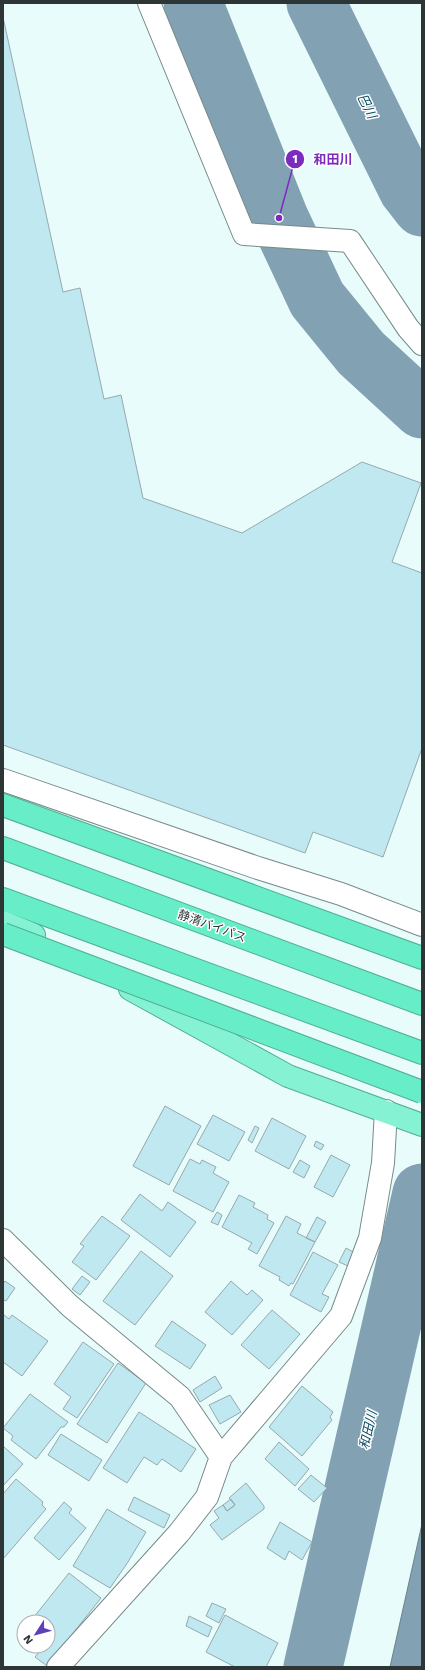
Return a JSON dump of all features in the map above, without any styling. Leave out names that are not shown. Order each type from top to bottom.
[{"type":"highway","points":[[3,805],[422,958]]},
{"type":"highway","points":[[3,845],[422,994]]},
{"type":"highway","name":"静清バイパス","points":[[3,848],[422,1004]]},
{"type":"highway","points":[[3,898],[422,1053]]},
{"type":"highway","points":[[3,922],[33,934],[288,1076],[422,1125]]},
{"type":"highway","points":[[3,934],[422,1092]]},
{"type":"street","points":[[149,3],[244,234],[350,241],[408,328],[422,344]]},
{"type":"street","points":[[3,780],[251,866],[341,894],[422,925]]},
{"type":"street","points":[[58,1667],[179,1533],[207,1497],[221,1457],[341,1316],[370,1238],[383,1163],[386,1111]]},
{"type":"street","points":[[3,1240],[70,1306],[180,1397],[221,1457]]},
{"type":"water","points":[[422,1524],[422,1667],[390,1667]]},
{"type":"building","points":[[3,17],[63,292],[80,288],[104,399],[121,395],[143,498],[242,533],[362,462],[421,483],[392,562],[422,573],[422,748],[383,857],[313,832],[305,853],[3,745]]},
{"type":"building","points":[[165,1106],[201,1126],[169,1185],[133,1166]]},
{"type":"building","points":[[213,1115],[245,1132],[229,1161],[197,1144]]},
{"type":"building","points":[[272,1118],[306,1136],[289,1169],[255,1151]]},
{"type":"building","points":[[255,1126],[259,1128],[252,1143],[248,1140]]},
{"type":"building","points":[[316,1141],[324,1145],[321,1150],[314,1146]]},
{"type":"building","points":[[331,1155],[350,1165],[333,1197],[314,1187]]},
{"type":"building","points":[[190,1159],[200,1164],[202,1160],[216,1167],[213,1173],[229,1182],[213,1212],[173,1191]]},
{"type":"building","points":[[300,1160],[310,1166],[304,1178],[293,1172]]},
{"type":"building","points":[[140,1194],[162,1211],[168,1202],[196,1222],[170,1257],[121,1220]]},
{"type":"building","points":[[239,1195],[255,1203],[253,1207],[268,1215],[267,1219],[274,1223],[257,1254],[248,1249],[252,1243],[222,1227]]},
{"type":"building","points":[[217,1212],[222,1215],[218,1225],[211,1222]]},
{"type":"building","points":[[102,1216],[130,1236],[96,1280],[72,1262],[84,1246],[80,1244]]},
{"type":"building","points":[[286,1216],[301,1224],[297,1233],[315,1242],[293,1284],[291,1283],[289,1286],[279,1280],[280,1277],[259,1266]]},
{"type":"building","points":[[317,1217],[326,1222],[315,1242],[306,1238]]},
{"type":"building","points":[[346,1248],[355,1253],[348,1266],[339,1262]]},
{"type":"building","points":[[141,1251],[173,1276],[135,1325],[103,1301]]},
{"type":"building","points":[[313,1252],[338,1265],[322,1294],[329,1297],[321,1312],[290,1295]]},
{"type":"building","points":[[82,1276],[90,1282],[80,1295],[72,1289]]},
{"type":"building","points":[[5,1281],[15,1288],[6,1301],[3,1301],[3,1284]]},
{"type":"building","points":[[231,1281],[247,1295],[252,1290],[263,1300],[232,1335],[205,1312]]},
{"type":"building","points":[[272,1310],[300,1334],[269,1369],[241,1345]]},
{"type":"building","points":[[3,1314],[9,1319],[12,1315],[48,1341],[22,1376],[3,1362]]},
{"type":"building","points":[[172,1321],[206,1345],[190,1369],[155,1346]]},
{"type":"building","points":[[83,1342],[114,1364],[77,1418],[63,1409],[71,1397],[54,1384]]},
{"type":"building","points":[[118,1363],[146,1383],[107,1443],[77,1424]]},
{"type":"building","points":[[215,1376],[222,1388],[200,1402],[193,1390]]},
{"type":"building","points":[[302,1386],[333,1412],[330,1417],[332,1420],[302,1456],[269,1427]]},
{"type":"building","points":[[30,1394],[68,1422],[64,1427],[61,1427],[36,1459],[11,1440],[13,1436],[3,1428]]},
{"type":"building","points":[[230,1395],[241,1412],[220,1424],[209,1405]]},
{"type":"building","points":[[139,1412],[196,1449],[181,1472],[162,1459],[157,1465],[144,1457],[127,1483],[103,1468]]},
{"type":"building","points":[[61,1434],[102,1460],[89,1481],[48,1455]]},
{"type":"building","points":[[279,1442],[309,1469],[295,1486],[265,1459]]},
{"type":"building","points":[[3,1446],[23,1464],[3,1486]]},
{"type":"building","points":[[311,1475],[327,1488],[314,1502],[298,1489]]},
{"type":"building","points":[[16,1479],[43,1502],[42,1505],[46,1509],[3,1559],[3,1494]]},
{"type":"building","points":[[246,1483],[264,1506],[264,1509],[222,1540],[210,1525],[219,1518],[214,1511],[223,1505],[227,1511],[235,1505],[229,1498]]},
{"type":"building","points":[[134,1497],[170,1515],[164,1528],[128,1510]]},
{"type":"building","points":[[231,1499],[235,1505],[227,1511],[223,1505]]},
{"type":"building","points":[[64,1502],[72,1509],[69,1513],[86,1528],[59,1560],[34,1538]]},
{"type":"building","points":[[107,1509],[146,1532],[110,1588],[73,1566]]},
{"type":"building","points":[[280,1522],[312,1542],[302,1560],[289,1551],[285,1560],[267,1548]]},
{"type":"building","points":[[69,1573],[101,1598],[47,1666],[35,1657],[37,1654],[56,1654],[56,1614],[36,1614]]},
{"type":"building","points":[[212,1603],[226,1609],[219,1623],[206,1616]]},
{"type":"building","points":[[225,1615],[278,1643],[266,1667],[235,1667],[206,1652]]},
{"type":"building","points":[[189,1616],[212,1627],[208,1637],[186,1626]]},
{"type":"waterway","name":"和田川","points":[[193,3],[279,218],[317,299],[361,353],[422,409]]},
{"type":"waterway","name":"巴川","points":[[316,3],[408,189],[422,207]]},
{"type":"waterway","name":"和田川","points":[[313,1667],[422,1193]]},
{"type":"place","name":"和田川","points":[[279,218]]}]
